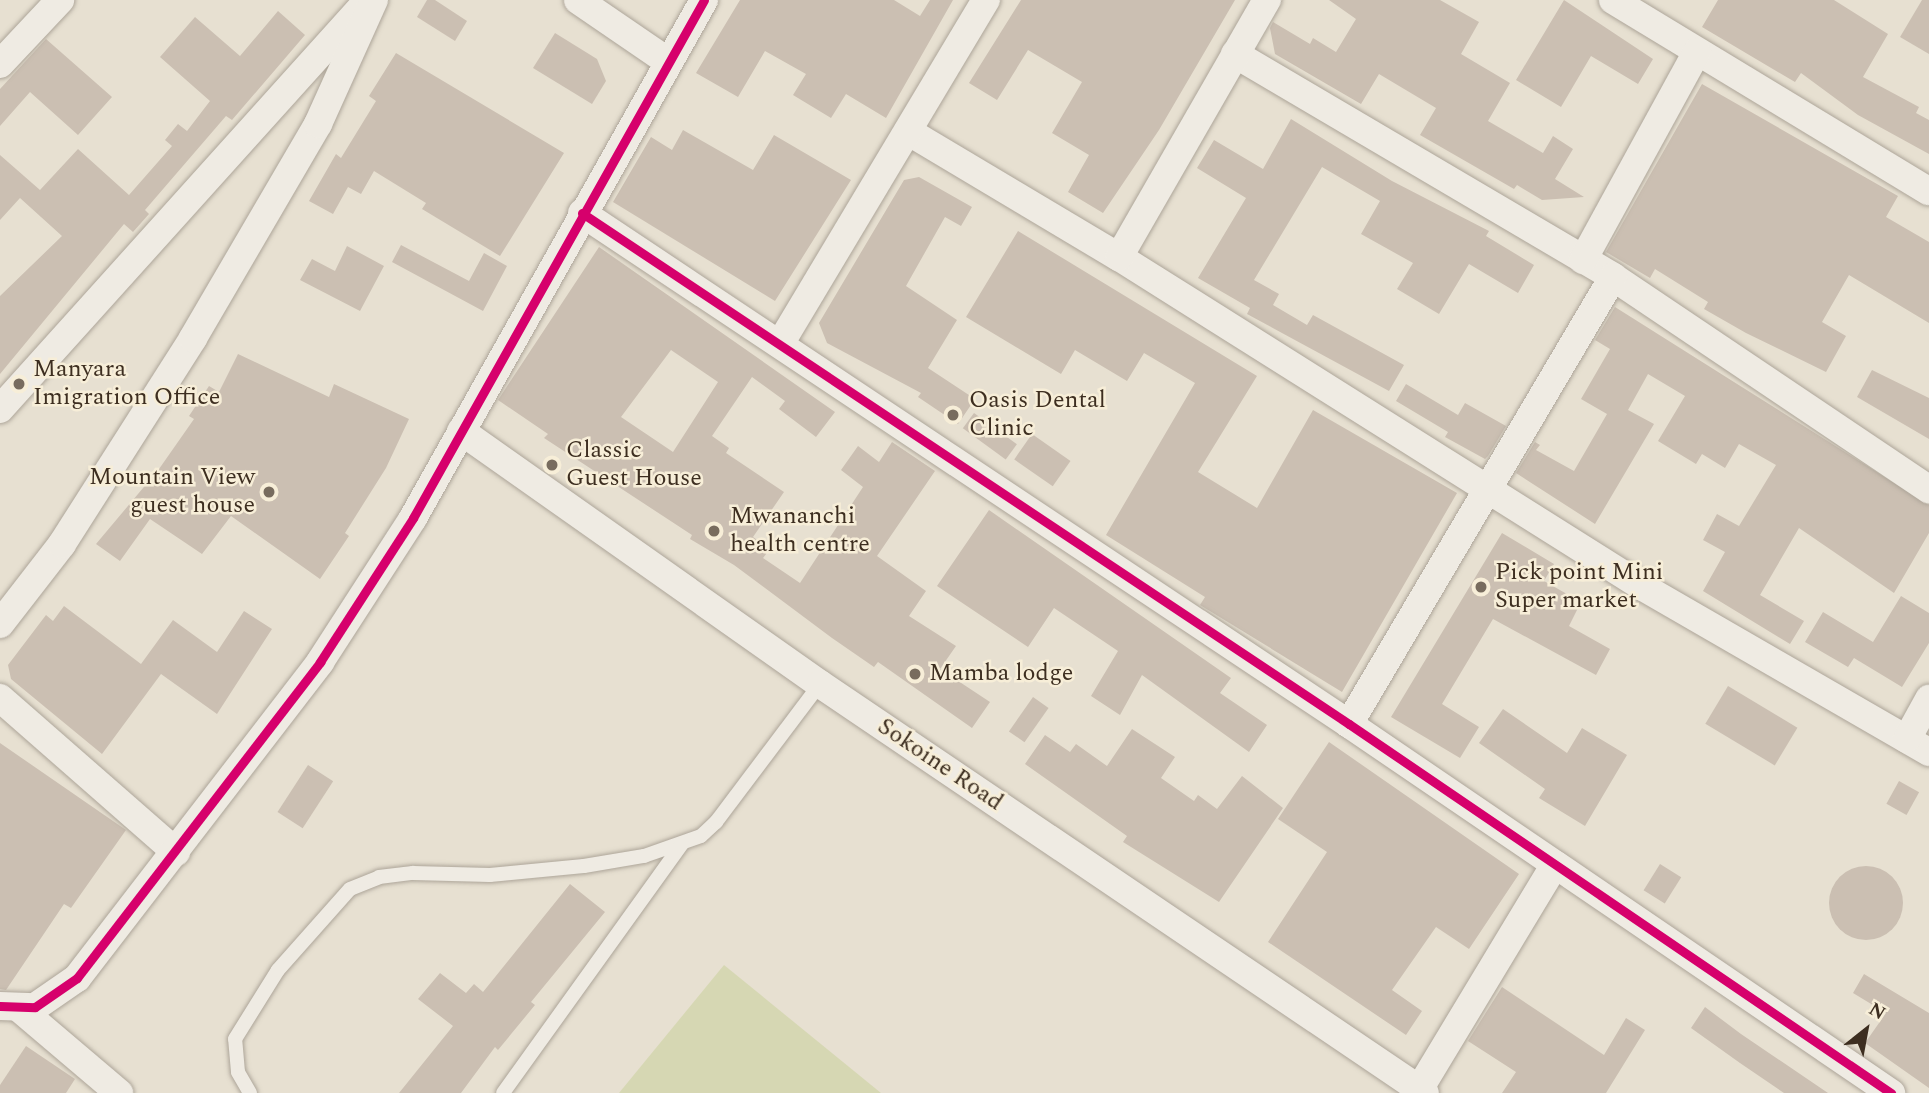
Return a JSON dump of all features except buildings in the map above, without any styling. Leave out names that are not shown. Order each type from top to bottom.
[{"type":"street","points":[[0,64],[60,0]]},
{"type":"street","points":[[0,409],[369,0]]},
{"type":"street","points":[[0,624],[62,544],[193,338],[318,124],[374,0]]},
{"type":"street","points":[[578,0],[667,61]]},
{"type":"street","points":[[10,1008],[48,1000],[77,978],[320,662],[413,518],[667,61],[704,0]]},
{"type":"street","points":[[779,344],[986,0]]},
{"type":"street","points":[[1119,257],[1268,0]]},
{"type":"street","points":[[1613,0],[1929,191]]},
{"type":"street","points":[[1583,260],[1697,52]]},
{"type":"street","points":[[1235,54],[1612,278],[1929,489]]},
{"type":"street","points":[[909,132],[1119,257],[1487,490],[1918,746],[1929,699]]},
{"type":"street","points":[[582,213],[1349,724],[1891,1093]]},
{"type":"street","points":[[1349,724],[1612,278]]},
{"type":"street","name":"Sokoine Road","points":[[461,431],[820,684],[1421,1092]]},
{"type":"street","points":[[0,698],[176,852]]},
{"type":"street","points":[[1421,1092],[1555,864]]},
{"type":"street","points":[[10,1008],[118,1093]]},
{"type":"lane","points":[[250,1093],[238,1072],[235,1039],[278,970],[350,889],[379,877],[413,873],[490,875],[584,866],[645,856],[682,844],[716,822],[820,684]]},
{"type":"lane","points":[[503,1093],[682,844]]},
{"type":"green space","points":[[724,965],[881,1093],[619,1093]]},
{"type":"cycle path","points":[[0,1006],[35,1007],[77,978],[320,662],[413,518],[704,0]]},
{"type":"cycle path","points":[[582,213],[1349,724],[1891,1093]]},
{"type":"place","name":"Manyara Imigration Office","points":[[19,384]]},
{"type":"place","name":"Oasis Dental Clinic","points":[[953,415]]},
{"type":"place","name":"Classic Guest House","points":[[552,465]]},
{"type":"place","name":"Mountain View guest house","points":[[269,492]]},
{"type":"place","name":"Mwananchi health centre","points":[[714,531]]},
{"type":"place","name":"Pick point Mini Super market","points":[[1481,587]]},
{"type":"place","name":"Mamba lodge","points":[[915,674]]}]
